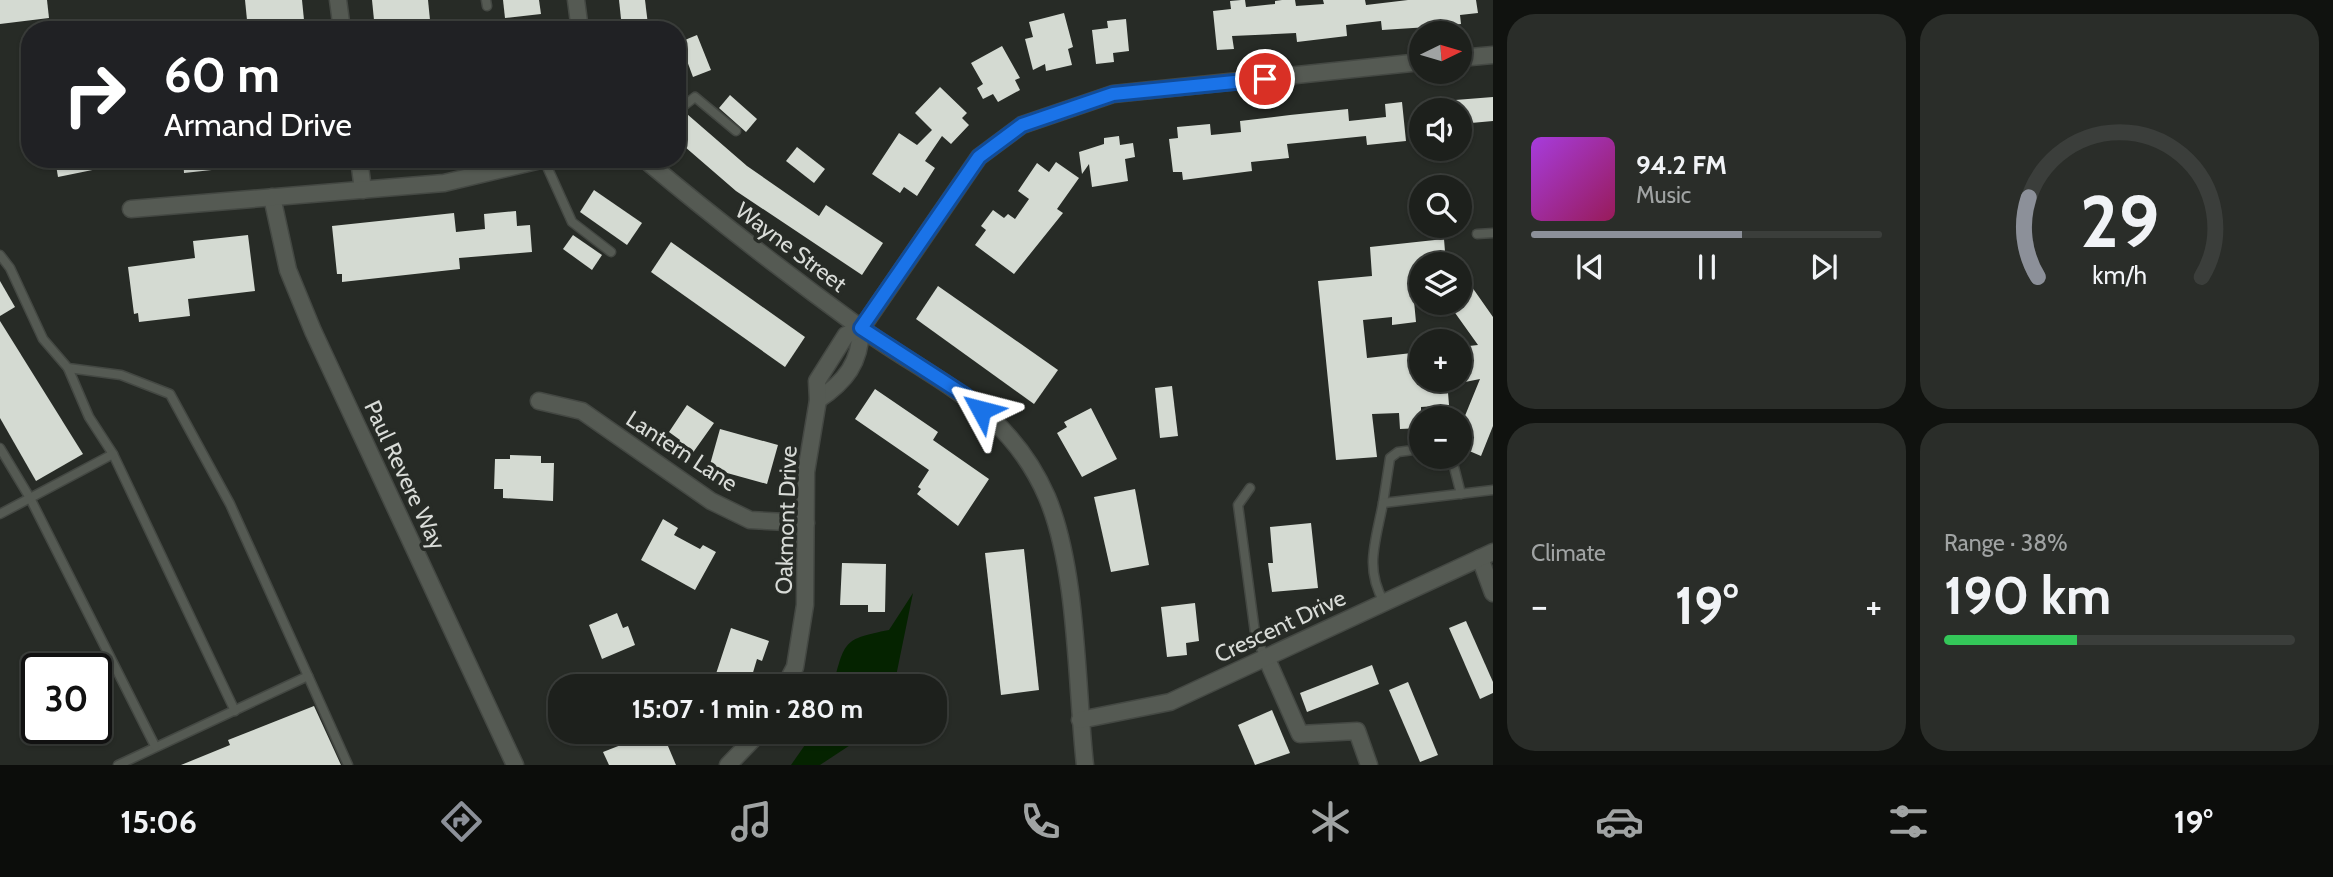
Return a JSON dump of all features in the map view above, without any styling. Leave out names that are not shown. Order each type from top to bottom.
[{"type":"street","points":[[338,0],[341,21]]},
{"type":"street","points":[[576,0],[579,21]]},
{"type":"street","points":[[1472,57],[1493,55]]},
{"type":"street","name":"Oakmont Drive","points":[[791,674],[795,667],[805,605],[806,472],[818,400],[817,381],[846,335],[861,328],[979,157],[1022,125],[1113,94],[1409,63]]},
{"type":"street","points":[[360,168],[363,190]]},
{"type":"street","points":[[131,209],[444,183],[509,168]]},
{"type":"street","name":"Wayne Street","points":[[655,168],[735,235],[861,328],[966,396],[1013,437],[1047,498],[1068,575],[1085,765]]},
{"type":"street","name":"Paul Revere Way","points":[[272,197],[288,270],[313,331],[515,765]]},
{"type":"street","name":"Lantern Lane","points":[[539,401],[582,411],[711,501],[750,520],[806,523]]},
{"type":"street","points":[[1486,555],[1492,592]]},
{"type":"street","name":"Crescent Drive","points":[[1080,720],[1170,702],[1486,555]]},
{"type":"street","points":[[1266,657],[1300,734],[1357,731],[1369,765]]},
{"type":"street","points":[[728,765],[748,744]]},
{"type":"lane","points":[[686,104],[695,97],[736,131]]},
{"type":"lane","points":[[548,168],[572,222],[611,252]]},
{"type":"lane","points":[[1477,234],[1493,233]]},
{"type":"lane","points":[[0,256],[10,268],[43,339],[68,368],[89,417],[113,454],[235,711]]},
{"type":"lane","points":[[68,368],[121,375],[170,394],[230,504],[348,765]]},
{"type":"lane","points":[[0,448],[30,498],[155,746]]},
{"type":"lane","points":[[1384,602],[1374,585],[1371,568],[1390,458],[1398,452],[1409,451]]},
{"type":"lane","points":[[0,514],[113,454]]},
{"type":"lane","points":[[1455,469],[1461,494]]},
{"type":"lane","points":[[1250,488],[1238,505],[1256,640],[1266,657]]},
{"type":"lane","points":[[1383,503],[1493,490]]},
{"type":"lane","points":[[118,765],[308,676]]},
{"type":"shaded area","points":[[913,593],[896,674],[836,674],[848,645],[863,636],[889,630]]},
{"type":"shaded area","points":[[806,744],[852,744],[820,765],[791,765]]},
{"type":"building","points":[[0,0],[47,0],[49,18],[0,24]]},
{"type":"building","points":[[245,0],[302,0],[304,21],[247,21]]},
{"type":"building","points":[[372,0],[428,0],[430,21],[374,21]]},
{"type":"building","points":[[503,0],[539,0],[541,14],[505,18]]},
{"type":"building","points":[[619,0],[645,0],[648,21],[621,21]]},
{"type":"building","points":[[1245,0],[1246,7],[1275,4],[1275,1],[1282,0],[1295,0],[1296,6],[1324,4],[1323,0],[1365,0],[1366,5],[1408,0],[1476,0],[1478,13],[1460,15],[1461,21],[1409,21],[1409,28],[1382,30],[1381,21],[1346,25],[1347,36],[1297,42],[1296,33],[1232,36],[1234,49],[1217,50],[1213,11],[1231,9],[1230,1]]},
{"type":"building","points":[[1064,13],[1073,47],[1068,49],[1072,65],[1046,71],[1045,64],[1033,70],[1025,39],[1033,37],[1029,22]]},
{"type":"building","points":[[1126,19],[1129,51],[1113,53],[1114,62],[1096,64],[1092,30],[1108,28],[1107,21]]},
{"type":"building","points":[[697,35],[711,70],[693,77],[686,58],[686,40]]},
{"type":"building","points":[[1002,46],[1020,78],[1015,80],[1020,90],[998,102],[993,94],[983,99],[977,88],[983,84],[971,63]]},
{"type":"building","points":[[940,87],[967,113],[962,118],[969,125],[951,144],[942,136],[925,161],[935,168],[917,196],[904,187],[900,193],[872,174],[899,133],[917,145],[932,130],[915,113]]},
{"type":"building","points":[[730,95],[757,119],[746,132],[719,108]]},
{"type":"building","points":[[1493,97],[1493,121],[1472,123],[1472,99]]},
{"type":"building","points":[[1402,102],[1406,141],[1367,145],[1366,136],[1287,144],[1289,158],[1251,162],[1252,171],[1183,180],[1182,172],[1173,172],[1169,139],[1178,138],[1177,127],[1210,124],[1211,135],[1241,132],[1240,121],[1348,109],[1349,121],[1386,117],[1385,104]]},
{"type":"building","points":[[686,115],[747,166],[819,216],[826,205],[883,243],[862,275],[736,191],[686,148]]},
{"type":"building","points":[[1119,136],[1120,145],[1133,143],[1135,157],[1125,159],[1128,181],[1092,187],[1089,164],[1082,174],[1079,152],[1104,144],[1104,138]]},
{"type":"building","points":[[797,147],[825,169],[814,183],[786,161]]},
{"type":"building","points":[[1056,162],[1079,178],[1057,209],[1063,213],[1014,274],[975,245],[986,230],[981,226],[993,210],[1004,218],[1008,214],[1015,219],[1029,199],[1018,191],[1037,163],[1049,172]]},
{"type":"building","points":[[56,168],[102,168],[58,177]]},
{"type":"building","points":[[184,168],[230,168],[184,173]]},
{"type":"building","points":[[594,190],[642,223],[627,245],[580,212]]},
{"type":"building","points":[[516,211],[517,226],[530,225],[532,252],[459,258],[460,269],[342,282],[342,274],[337,274],[332,226],[454,213],[456,232],[485,229],[484,214]]},
{"type":"building","points":[[248,235],[255,291],[188,299],[190,316],[139,322],[138,313],[134,314],[128,267],[195,258],[193,241]]},
{"type":"building","points":[[573,235],[602,255],[592,270],[563,249]]},
{"type":"building","points":[[1444,239],[1445,252],[1409,252],[1409,315],[1415,315],[1416,322],[1392,325],[1392,317],[1363,320],[1367,358],[1409,353],[1409,392],[1448,392],[1449,405],[1409,406],[1409,429],[1400,429],[1399,413],[1372,414],[1377,457],[1336,460],[1318,281],[1372,276],[1370,247]]},
{"type":"building","points":[[671,242],[805,337],[785,367],[651,272]]},
{"type":"building","points":[[0,281],[15,307],[0,316]]},
{"type":"building","points":[[938,286],[1058,370],[1034,404],[916,319]]},
{"type":"building","points":[[1472,287],[1493,317],[1493,426],[1481,456],[1472,452],[1472,406],[1469,406],[1480,379],[1472,381],[1472,346],[1478,345],[1472,337],[1472,329],[1467,329],[1457,315],[1472,315]]},
{"type":"building","points":[[0,321],[83,454],[36,481],[0,418]]},
{"type":"building","points":[[1172,386],[1178,436],[1160,438],[1155,388]]},
{"type":"building","points":[[875,389],[938,432],[933,440],[989,479],[958,526],[917,494],[921,489],[918,487],[929,470],[855,419]]},
{"type":"building","points":[[687,405],[714,423],[692,454],[678,444],[680,440],[669,432]]},
{"type":"building","points":[[1091,408],[1117,459],[1082,477],[1057,433],[1067,427],[1064,422]]},
{"type":"building","points":[[720,429],[778,445],[767,484],[709,468]]},
{"type":"building","points":[[510,455],[541,456],[541,463],[554,463],[553,501],[503,498],[503,489],[494,489],[495,459],[510,459]]},
{"type":"building","points":[[1135,489],[1149,565],[1111,572],[1094,497]]},
{"type":"building","points":[[663,519],[678,528],[674,535],[700,549],[703,545],[716,552],[695,590],[641,560]]},
{"type":"building","points":[[1311,523],[1318,588],[1272,592],[1268,563],[1273,563],[1270,527]]},
{"type":"building","points":[[1024,549],[1039,690],[1001,695],[985,553]]},
{"type":"building","points":[[842,563],[886,564],[885,612],[868,612],[868,605],[840,605]]},
{"type":"building","points":[[1195,603],[1199,641],[1186,643],[1187,655],[1167,657],[1161,607]]},
{"type":"building","points":[[617,613],[623,628],[628,626],[635,645],[602,659],[589,625]]},
{"type":"building","points":[[1466,621],[1493,682],[1493,693],[1480,699],[1449,628]]},
{"type":"building","points":[[731,628],[769,641],[762,661],[757,659],[753,674],[716,674]]},
{"type":"building","points":[[1372,665],[1379,684],[1307,712],[1300,693]]},
{"type":"building","points":[[1408,682],[1438,755],[1420,762],[1389,690]]},
{"type":"building","points":[[314,706],[341,765],[181,765],[230,745],[228,740]]},
{"type":"building","points":[[1272,710],[1290,753],[1255,765],[1238,725]]},
{"type":"building","points":[[623,744],[667,744],[676,765],[609,765],[603,752]]},
{"type":"route","points":[[981,410],[966,396],[861,328],[979,157],[1022,125],[1113,94],[1265,79]]}]
